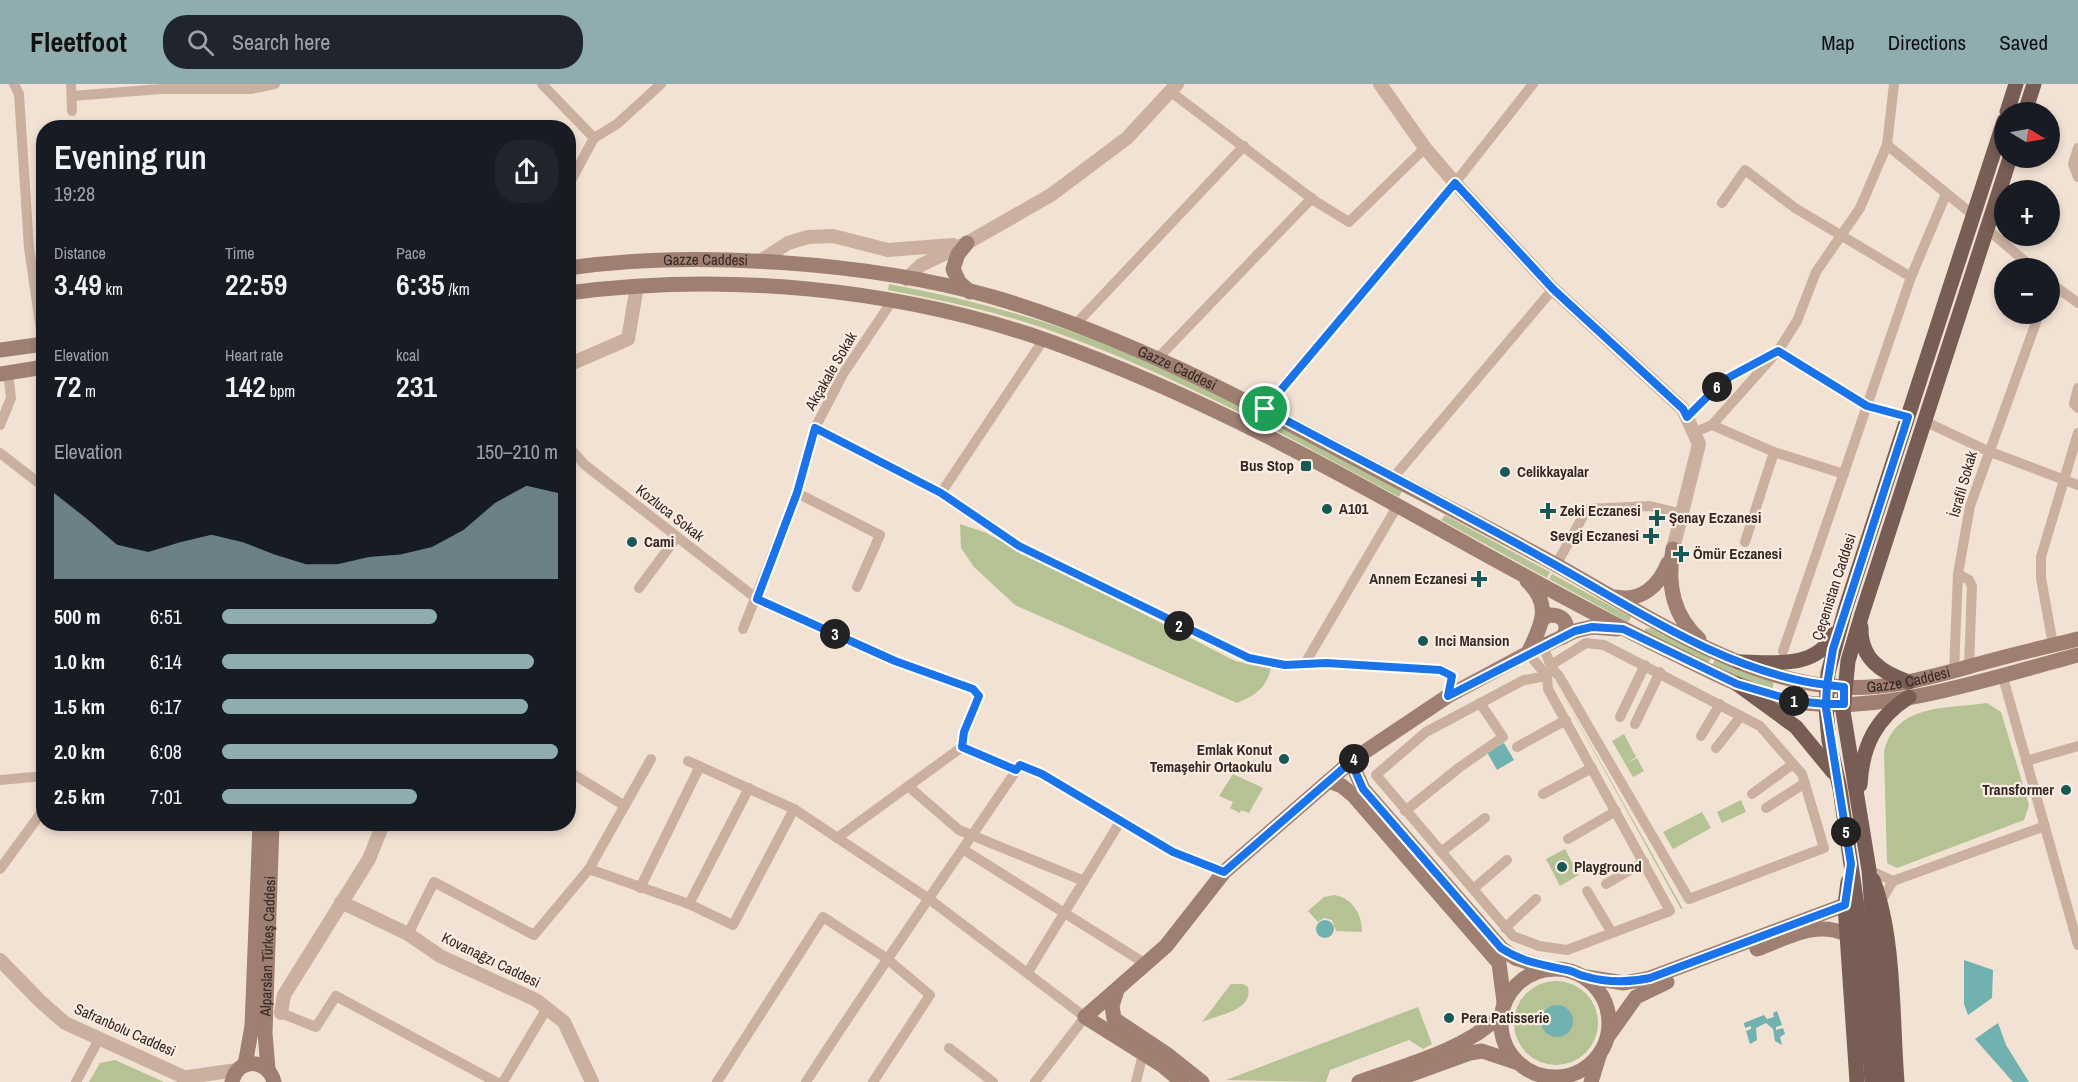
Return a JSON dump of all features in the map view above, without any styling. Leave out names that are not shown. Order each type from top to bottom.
[{"type":"main road","points":[[2010,102],[2016,84]]},
{"type":"main road","points":[[2028,102],[2034,84]]},
{"type":"main road","name":"Çeçenistan Caddesi","points":[[1872,1082],[1859,920],[1838,780],[1829,741],[1827,685],[1833,649],[1994,151]]},
{"type":"main road","points":[[1885,1082],[1869,870],[1858,809],[1844,704],[1844,687],[1848,661],[1862,614],[2007,168]]},
{"type":"main road","points":[[967,243],[958,254],[953,269],[959,282],[970,292]]},
{"type":"main road","name":"Gazze Caddesi","points":[[576,267],[664,260],[759,262],[833,268],[970,292],[1075,325],[1158,358],[1265,409],[1707,647],[1739,662],[1786,679],[1844,687],[1909,689],[2002,674],[2078,655]]},
{"type":"main road","name":"Gazze Caddesi","points":[[576,292],[637,286],[735,285],[892,301],[976,320],[1044,339],[1145,378],[1251,426],[1623,629],[1737,684],[1795,701],[1826,704],[1882,702],[1969,666],[2078,639]]},
{"type":"main road","points":[[0,350],[36,345]]},
{"type":"main road","points":[[4,374],[36,368]]},
{"type":"main road","points":[[1610,596],[1633,598],[1657,584],[1673,549]]},
{"type":"main road","points":[[1673,549],[1670,566],[1674,603],[1688,630],[1707,647]]},
{"type":"main road","points":[[1503,563],[1537,590],[1542,603],[1542,620],[1528,653]]},
{"type":"main road","points":[[1858,809],[1861,770],[1869,741],[1885,714],[1909,689],[1878,668],[1867,655],[1862,643],[1862,614]]},
{"type":"main road","points":[[1542,620],[1548,615],[1559,615],[1564,618],[1567,627],[1563,636]]},
{"type":"main road","points":[[1739,662],[1800,661],[1816,655],[1833,637],[1844,615]]},
{"type":"main road","points":[[1085,1017],[1166,946],[1224,872],[1354,759],[1448,696],[1563,636],[1592,627],[1623,629]]},
{"type":"main road","points":[[1737,684],[1796,728],[1812,744],[1838,780]]},
{"type":"main road","points":[[1354,759],[1356,773],[1363,789],[1501,948],[1515,958],[1550,969],[1568,970],[1584,976],[1624,983],[1650,978],[1845,905]]},
{"type":"main road","points":[[1329,781],[1342,786],[1354,796],[1498,963],[1503,1008],[1502,1032],[1508,1049],[1519,1064]]},
{"type":"main road","name":"Alparslan Türkeş Caddesi","points":[[238,1072],[252,1026],[260,831]]},
{"type":"main road","name":"Alparslan Türkeş Caddesi","points":[[271,1076],[265,1033],[272,831]]},
{"type":"main road","points":[[1851,864],[1845,905],[1857,1082]]},
{"type":"main road","points":[[1869,870],[1881,901],[1886,937],[1897,1082]]},
{"type":"main road","points":[[1591,1082],[1608,1038],[1635,997],[1652,987],[1813,928],[1828,927],[1846,934]]},
{"type":"main road","points":[[1359,1082],[1458,1045],[1489,1027],[1518,983],[1533,973],[1550,969]]},
{"type":"main road","points":[[1584,976],[1597,988],[1606,1003],[1610,1020],[1608,1038]]},
{"type":"main road","points":[[1109,1024],[1118,988]]},
{"type":"main road","points":[[1085,1017],[1109,1024],[1168,1055],[1202,1082]]},
{"type":"main road","points":[[1109,1024],[1143,1054],[1182,1082]]},
{"type":"main road","points":[[1390,1082],[1476,1052],[1496,1055],[1519,1064],[1540,1078],[1571,1075],[1587,1067],[1600,1054]]},
{"type":"main road","points":[[238,1072],[256,1063],[271,1076]]},
{"type":"street","points":[[14,84],[19,94],[29,248],[36,296]]},
{"type":"street","points":[[72,111],[71,90],[165,86],[251,89],[275,84]]},
{"type":"street","points":[[542,84],[594,138]]},
{"type":"street","points":[[576,171],[594,138],[617,124],[661,84]]},
{"type":"street","points":[[1380,84],[1425,148],[1553,289],[1683,409],[1699,444],[1673,549]]},
{"type":"street","points":[[1265,409],[1455,183],[1533,84]]},
{"type":"street","points":[[1695,432],[1712,425],[1778,351],[1797,321],[1816,272],[1860,208],[1887,145],[1894,84]]},
{"type":"street","points":[[906,279],[921,265],[967,243],[1051,195],[1127,138],[1174,88],[1244,146],[1312,198],[1349,222],[1425,148]]},
{"type":"street","points":[[1887,145],[1973,215]]},
{"type":"street","points":[[1075,325],[1244,146]]},
{"type":"street","points":[[2078,148],[2073,164],[2078,177]]},
{"type":"street","points":[[1722,203],[1745,170],[1795,207],[1911,277]]},
{"type":"street","points":[[1783,651],[1911,277],[1946,194]]},
{"type":"street","points":[[1158,358],[1312,198]]},
{"type":"street","points":[[1987,229],[2021,258]]},
{"type":"street","points":[[759,262],[788,243],[808,237],[833,236],[888,250],[911,250],[967,243]]},
{"type":"street","points":[[576,362],[628,339],[637,286]]},
{"type":"street","points":[[1393,478],[1553,289]]},
{"type":"street","points":[[2060,291],[2078,303]]},
{"type":"street","name":"Akçakale Sokak","points":[[743,629],[757,599],[797,493],[815,428],[843,374],[892,301]]},
{"type":"street","name":"İsrafil Sokak","points":[[1954,671],[1958,574],[1970,506],[2035,324]]},
{"type":"street","points":[[941,493],[1044,339]]},
{"type":"street","points":[[1778,351],[1867,406],[1908,417]]},
{"type":"street","points":[[1687,417],[1724,380],[1778,351]]},
{"type":"street","points":[[0,425],[11,398],[4,374]]},
{"type":"street","points":[[2078,388],[2074,404],[2078,408]]},
{"type":"street","points":[[1926,422],[1988,451],[2062,481],[2078,485]]},
{"type":"street","points":[[1712,425],[1774,452],[1844,474]]},
{"type":"street","points":[[815,428],[941,493],[1019,546],[1249,658],[1268,663],[1326,663],[1440,670],[1452,676],[1448,696]]},
{"type":"street","points":[[2052,645],[2041,579],[2041,557],[2078,433]]},
{"type":"street","points":[[1745,542],[1774,452]]},
{"type":"street","points":[[0,453],[36,481]]},
{"type":"street","name":"Kozluca Sokak","points":[[576,455],[585,465],[757,599],[895,661],[973,689],[979,696],[964,732],[962,747]]},
{"type":"street","points":[[797,493],[880,535],[857,587]]},
{"type":"street","points":[[1304,664],[1398,505]]},
{"type":"street","points":[[1556,565],[1587,509],[1650,506],[1683,514]]},
{"type":"street","points":[[639,588],[676,537]]},
{"type":"street","points":[[1958,574],[1964,575],[1972,586],[1969,666]]},
{"type":"street","points":[[1528,653],[1549,670],[1689,899],[1824,848],[1802,774],[1760,726],[1660,672],[1604,645],[1586,644],[1549,670],[1524,680],[1426,732],[1376,775],[1513,936],[1539,946],[1567,950],[1670,911],[1548,689],[1549,670],[1543,646]]},
{"type":"street","points":[[1620,717],[1645,665]]},
{"type":"street","points":[[1635,724],[1660,672]]},
{"type":"street","points":[[2002,674],[2078,945]]},
{"type":"street","points":[[1406,810],[1503,736],[1480,703]]},
{"type":"street","points":[[1701,736],[1720,704]]},
{"type":"street","points":[[1716,748],[1741,716]]},
{"type":"street","points":[[1517,747],[1566,720]]},
{"type":"street","points":[[837,838],[962,747],[1016,770]]},
{"type":"street","points":[[2026,761],[2078,747]]},
{"type":"street","points":[[408,934],[434,882],[534,935],[588,869],[651,759]]},
{"type":"street","points":[[688,761],[699,768],[794,809],[929,899],[1085,1017],[1035,1082]]},
{"type":"street","points":[[1752,794],[1793,764]]},
{"type":"street","points":[[806,1082],[886,958],[964,850],[1020,765],[1042,774],[1173,852],[1224,872]]},
{"type":"street","points":[[640,888],[699,768]]},
{"type":"street","points":[[1543,794],[1592,768]]},
{"type":"street","points":[[576,776],[625,806]]},
{"type":"street","points":[[0,780],[36,777]]},
{"type":"street","points":[[1766,808],[1805,783]]},
{"type":"street","points":[[908,786],[959,830],[1083,881]]},
{"type":"street","points":[[689,904],[749,788]]},
{"type":"street","points":[[588,869],[689,904],[733,925],[794,809]]},
{"type":"street","points":[[1568,839],[1616,811]]},
{"type":"street","points":[[1441,852],[1485,818]]},
{"type":"street","points":[[0,869],[36,820]]},
{"type":"street","points":[[1028,972],[1120,822]]},
{"type":"street","points":[[1881,901],[1893,881],[2044,826]]},
{"type":"street","points":[[381,831],[369,859],[284,995],[281,1013],[316,1027],[336,996],[496,1082]]},
{"type":"street","points":[[964,850],[1146,964]]},
{"type":"street","points":[[1473,890],[1507,860]]},
{"type":"street","points":[[1606,884],[1644,862]]},
{"type":"street","points":[[1869,870],[1893,881]]},
{"type":"street","points":[[1587,891],[1612,933]]},
{"type":"street","points":[[1505,928],[1536,899]]},
{"type":"street","name":"Kovanağzı Caddesi","points":[[341,902],[408,934],[440,956],[536,1000],[564,1022],[589,1080]]},
{"type":"street","points":[[717,1082],[823,917],[886,958],[930,995],[873,1082]]},
{"type":"street","name":"Safranbolu Caddesi","points":[[0,960],[39,1001],[65,1023],[191,1079]]},
{"type":"street","points":[[503,1082],[547,1008]]},
{"type":"street","points":[[76,1082],[99,1039]]},
{"type":"street","points":[[948,1048],[993,1082]]},
{"type":"street","points":[[1136,1082],[1143,1054]]},
{"type":"street","points":[[191,1079],[238,1072]]},
{"type":"green space","points":[[889,284],[978,303],[1065,329],[1140,359],[1263,418],[1261,423],[1162,376],[1060,334],[953,303],[888,290]]},
{"type":"green space","points":[[1266,418],[1402,491],[1399,497],[1262,423]]},
{"type":"green space","points":[[1445,515],[1550,572],[1547,578],[1441,520]]},
{"type":"green space","points":[[960,524],[984,532],[1235,661],[1271,669],[1266,682],[1255,694],[1237,703],[1015,605],[974,567],[961,548]]},
{"type":"green space","points":[[1552,574],[1631,617],[1628,622],[1549,579]]},
{"type":"green space","points":[[1650,628],[1711,658],[1708,663],[1645,632],[1645,629]]},
{"type":"green space","points":[[1715,660],[1746,673],[1774,677],[1772,695],[1712,665]]},
{"type":"green space","points":[[1551,674],[1683,909],[1681,909]]},
{"type":"green space","points":[[1987,703],[2001,712],[2029,805],[2024,820],[1897,868],[1887,863],[1884,752],[1890,736],[1899,725],[1925,711]]},
{"type":"green space","points":[[1624,734],[1636,757],[1627,763],[1637,758],[1644,771],[1633,777],[1612,741]]},
{"type":"green space","points":[[1233,774],[1263,788],[1249,813],[1241,810],[1240,813],[1230,808],[1233,802],[1219,796]]},
{"type":"green space","points":[[1741,800],[1746,812],[1722,823],[1717,812]]},
{"type":"green space","points":[[1702,812],[1711,828],[1673,849],[1663,832]]},
{"type":"green space","name":"Playground","points":[[1565,849],[1579,875],[1560,886],[1546,859]]},
{"type":"green space","points":[[1335,895],[1347,900],[1355,908],[1362,932],[1336,931],[1332,920],[1324,918],[1318,922],[1308,911],[1324,897]]},
{"type":"green space","points":[[1556,981],[1572,984],[1586,993],[1595,1007],[1598,1023],[1595,1039],[1586,1053],[1572,1062],[1556,1065],[1540,1062],[1526,1053],[1517,1039],[1514,1023],[1517,1007],[1526,993],[1540,984]]},
{"type":"green space","points":[[1231,984],[1243,984],[1248,987],[1246,1001],[1233,1010],[1202,1022]]},
{"type":"green space","points":[[1418,1007],[1432,1044],[1423,1049],[1409,1040],[1330,1070],[1326,1082],[1226,1080]]},
{"type":"green space","points":[[115,1060],[164,1082],[89,1082],[100,1063]]},
{"type":"water","points":[[1504,743],[1514,760],[1497,770],[1487,752]]},
{"type":"water","points":[[1325,920],[1331,923],[1334,929],[1331,935],[1325,938],[1319,935],[1316,929],[1319,923]]},
{"type":"water","points":[[1964,960],[1993,970],[1992,998],[1968,1015],[1964,1004]]},
{"type":"water","points":[[1557,1005],[1568,1010],[1573,1021],[1568,1032],[1557,1037],[1546,1032],[1541,1021],[1546,1010]]},
{"type":"water","points":[[1777,1011],[1782,1025],[1776,1027],[1776,1030],[1783,1028],[1785,1034],[1780,1037],[1782,1045],[1775,1041],[1773,1029],[1766,1023],[1756,1028],[1757,1040],[1750,1044],[1746,1031],[1751,1029],[1751,1026],[1745,1028],[1744,1023],[1764,1015],[1767,1019],[1774,1017],[1773,1013]]},
{"type":"water","points":[[1998,1023],[2006,1045],[2029,1082],[2013,1082],[1975,1039]]},
{"type":"place","name":"Bus Stop","points":[[1306,466]]},
{"type":"place","name":"Celikkayalar","points":[[1505,472]]},
{"type":"place","name":"A101","points":[[1327,509]]},
{"type":"place","name":"Zeki Eczanesi","points":[[1548,511]]},
{"type":"place","name":"Şenay Eczanesi","points":[[1657,518]]},
{"type":"place","name":"Sevgi Eczanesi","points":[[1651,536]]},
{"type":"place","name":"Cami","points":[[632,542]]},
{"type":"place","name":"Ömür Eczanesi","points":[[1681,554]]},
{"type":"place","name":"Annem Eczanesi","points":[[1479,579]]},
{"type":"place","name":"Inci Mansion","points":[[1423,641]]},
{"type":"place","name":"Emlak Konut Temaşehir Ortaokulu","points":[[1284,759]]},
{"type":"place","name":"Transformer","points":[[2066,790]]},
{"type":"place","name":"Playground","points":[[1562,867]]},
{"type":"place","name":"Pera Patisserie","points":[[1449,1018]]},
{"type":"route","points":[[1265,409],[1455,183],[1553,289],[1683,409],[1687,417],[1724,380],[1778,351],[1867,406],[1908,417],[1833,649],[1828,673],[1827,685],[1844,687],[1844,704],[1826,704],[1826,708],[1829,741],[1840,789],[1851,864],[1845,905],[1650,978],[1624,983],[1604,981],[1568,970],[1550,969],[1515,958],[1501,948],[1363,789],[1356,773],[1354,759],[1224,872],[1173,852],[1042,774],[1020,765],[1016,770],[962,747],[964,732],[979,696],[973,689],[895,661],[757,599],[797,493],[815,428],[941,493],[1019,546],[1249,658],[1285,665],[1326,663],[1440,670],[1452,676],[1448,696],[1528,653],[1575,631],[1592,627],[1623,629],[1737,684],[1763,694],[1795,701],[1826,704],[1827,685],[1786,679],[1736,661],[1640,612],[1552,562],[1265,409]]}]
